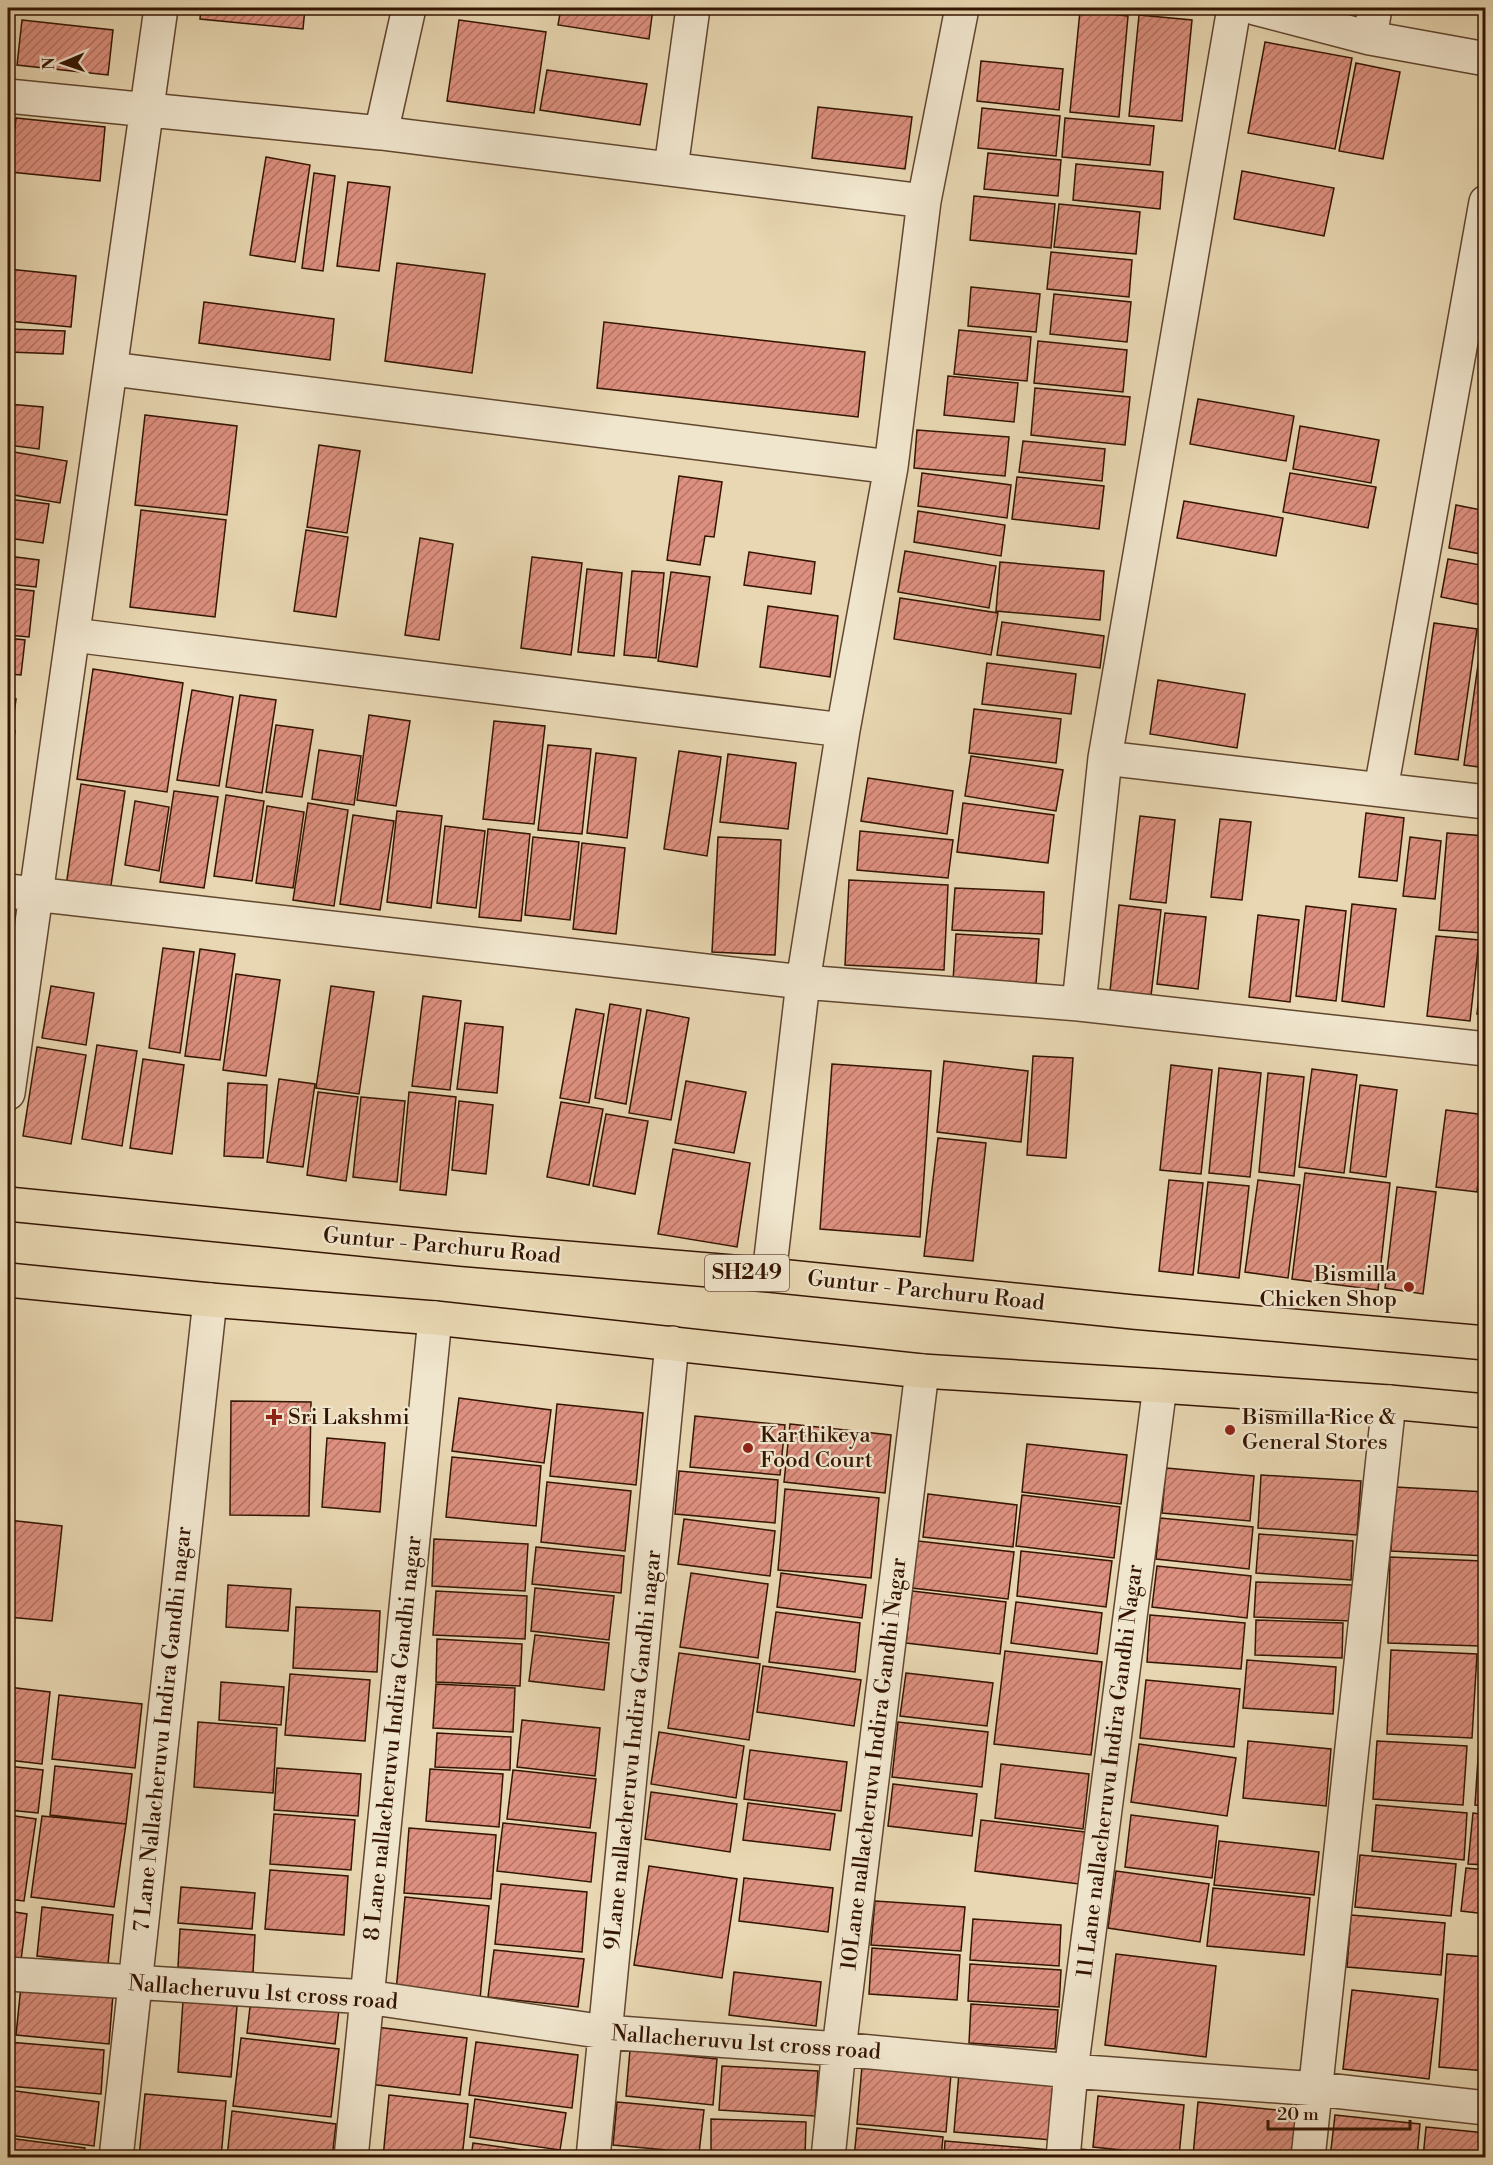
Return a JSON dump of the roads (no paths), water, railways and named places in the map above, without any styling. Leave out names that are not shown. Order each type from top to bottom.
[{"type":"main road","name":"Guntur - Parchuru Road","points":[[8,1204],[461,1249],[768,1275],[1133,1312],[1485,1342]]},
{"type":"main road","points":[[8,1280],[210,1300],[435,1318],[922,1371],[1389,1402],[1485,1411]]},
{"type":"street","points":[[8,1094],[21,893],[73,635],[161,8]]},
{"type":"street","points":[[381,133],[409,8]]},
{"type":"street","points":[[671,168],[693,8]]},
{"type":"street","points":[[768,1275],[803,982],[843,730],[891,467],[924,201],[962,8]]},
{"type":"street","points":[[1079,1004],[1105,758],[1234,8]]},
{"type":"street","points":[[1255,8],[1373,23],[1485,59]]},
{"type":"street","points":[[8,96],[381,133],[924,201]]},
{"type":"street","points":[[1381,789],[1485,202]]},
{"type":"street","points":[[112,369],[891,467]]},
{"type":"street","points":[[73,635],[843,730]]},
{"type":"street","points":[[1105,758],[1485,802]]},
{"type":"street","points":[[21,893],[803,982],[1079,1004],[1485,1049]]},
{"type":"street","name":"7 Lane Nallacheruvu Indira Gandhi nagar","points":[[116,2157],[210,1300]]},
{"type":"street","name":"8 Lane nallacheruvu Indira Gandhi nagar","points":[[351,2157],[435,1318]]},
{"type":"street","name":"9Lane nallacheruvu Indira Gandhi nagar","points":[[593,2157],[672,1343]]},
{"type":"street","name":"10Lane nallacheruvu Indira Gandhi Nagar","points":[[828,2157],[839,2049],[922,1371]]},
{"type":"street","name":"11 Lane nallacheruvu Indira Gandhi Nagar","points":[[1063,2157],[1071,2071],[1161,1386]]},
{"type":"street","points":[[1308,2157],[1389,1402]]},
{"type":"street","name":"Nallacheruvu 1st cross road","points":[[8,1974],[367,1997],[605,2032],[1317,2089],[1485,2108]]},
{"type":"place","name":"Bismilla Chicken Shop","points":[[1409,1287]]},
{"type":"place","name":"Sri Lakshmi","points":[[274,1417]]},
{"type":"place","name":"Bismilla Rice & General Stores","points":[[1230,1430]]},
{"type":"place","name":"Karthikeya Food Court","points":[[748,1448]]}]
